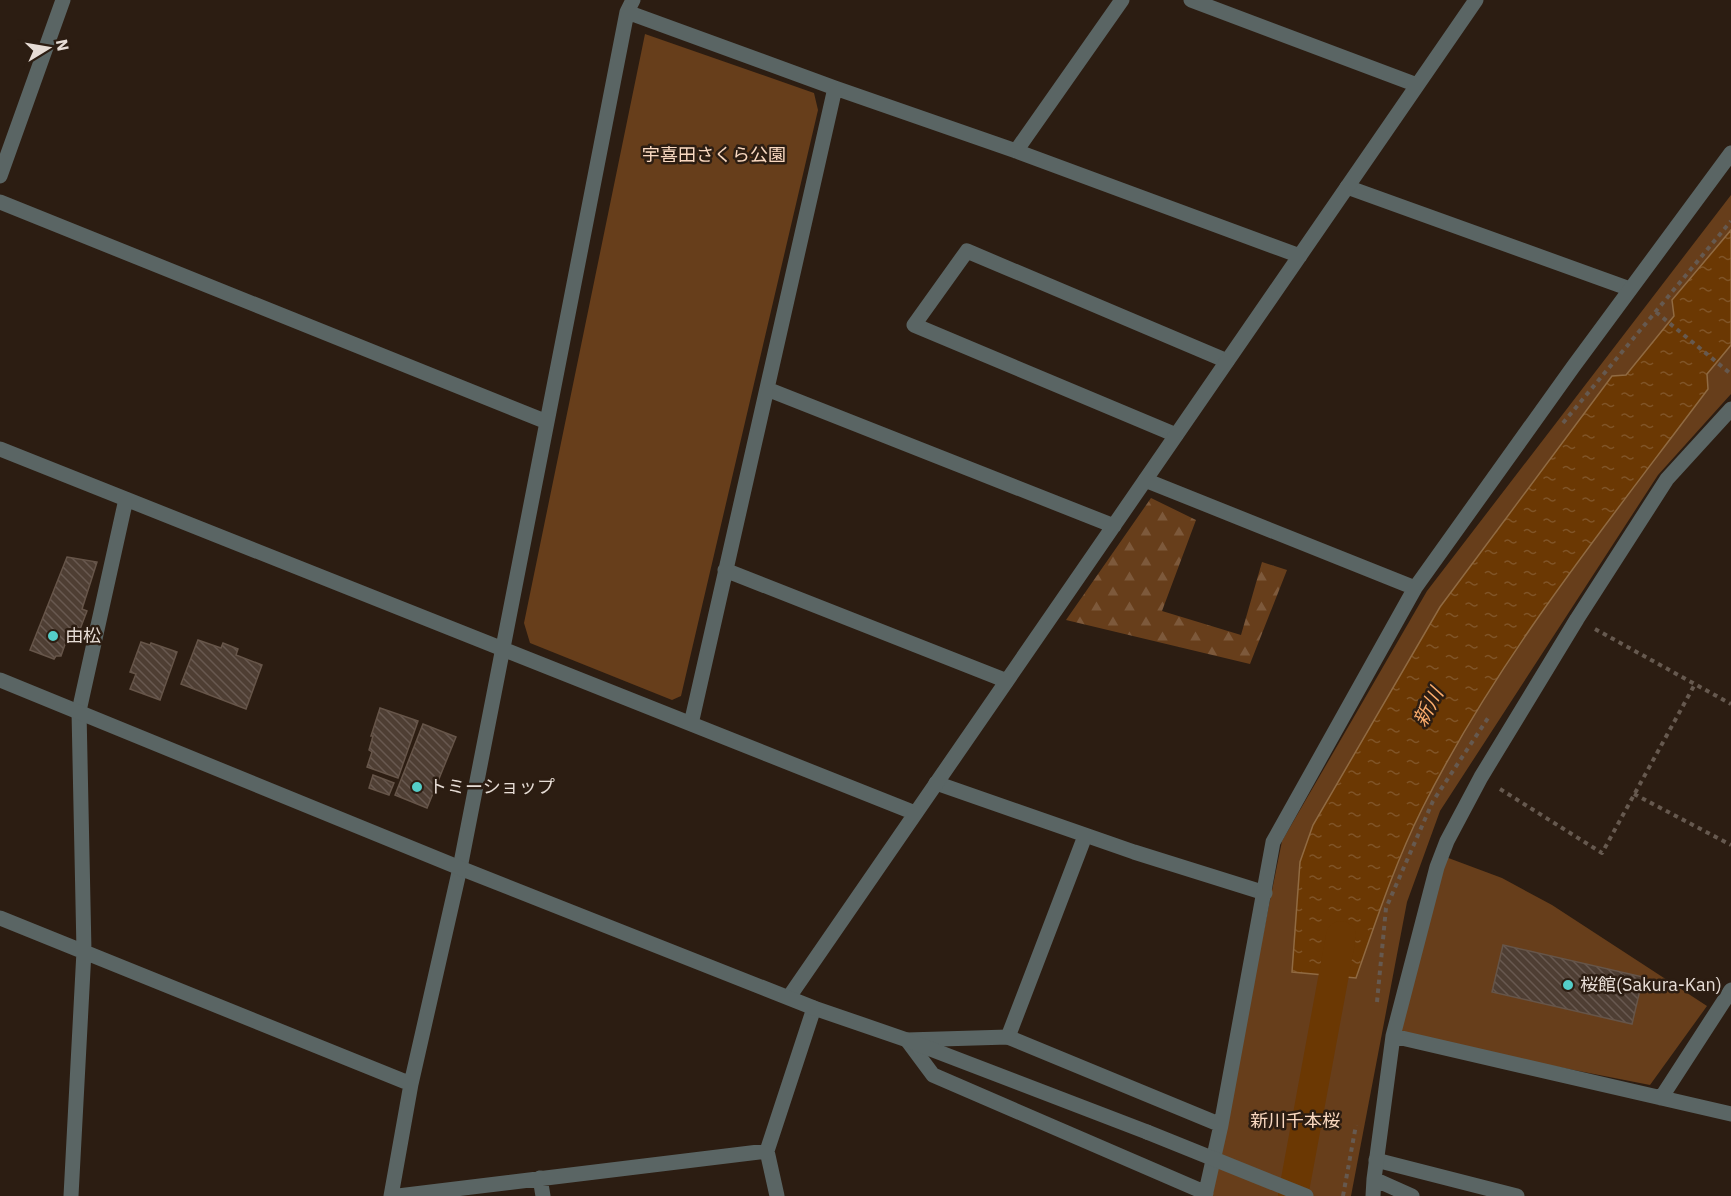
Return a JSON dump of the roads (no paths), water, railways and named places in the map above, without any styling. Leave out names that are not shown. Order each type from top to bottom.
[{"type":"street","points":[[1016,151],[1122,0]]},
{"type":"street","points":[[1191,0],[1417,85]]},
{"type":"street","points":[[789,997],[1476,0]]},
{"type":"street","points":[[0,176],[60,1]]},
{"type":"street","points":[[391,1196],[411,1084],[460,868],[630,6],[835,88],[1016,151],[1300,256]]},
{"type":"street","points":[[691,724],[835,88]]},
{"type":"street","points":[[907,1040],[933,1075],[1205,1194],[1221,1125],[1273,842],[1415,588],[1731,153]]},
{"type":"street","points":[[1347,187],[1630,290]]},
{"type":"street","points":[[0,202],[547,422]]},
{"type":"street","points":[[1176,435],[914,325],[967,251],[1227,361]]},
{"type":"street","points":[[766,389],[1114,526]]},
{"type":"street","points":[[1372,1196],[1393,1036],[1437,867],[1447,841],[1481,777],[1667,478],[1731,409]]},
{"type":"street","points":[[0,449],[915,813]]},
{"type":"street","points":[[1145,480],[1415,588]]},
{"type":"street","points":[[71,1196],[84,951],[79,711],[126,499]]},
{"type":"street","points":[[725,570],[1007,681]]},
{"type":"street","points":[[0,680],[460,868],[814,1008],[907,1040],[1306,1196]]},
{"type":"street","points":[[936,783],[1085,836],[1265,893]]},
{"type":"street","points":[[1008,1036],[1085,836]]},
{"type":"street","points":[[0,918],[411,1084]]},
{"type":"street","points":[[1661,1098],[1731,990]]},
{"type":"street","points":[[777,1196],[767,1151],[814,1008]]},
{"type":"street","points":[[907,1040],[1008,1036],[1221,1125]]},
{"type":"street","points":[[1393,1036],[1731,1114]]},
{"type":"street","points":[[398,1196],[767,1151]]},
{"type":"street","points":[[1376,1160],[1517,1196]]},
{"type":"street","points":[[540,1178],[543,1196]]},
{"type":"street","points":[[1374,1179],[1412,1196]]},
{"type":"water","points":[[1731,230],[1731,345],[1707,374],[1708,389],[1593,541],[1519,645],[1452,753],[1403,850],[1356,978],[1292,972],[1300,862],[1313,825],[1440,607],[1612,376],[1626,375],[1674,316],[1672,300]]},
{"type":"waterway","name":"新川","points":[[1293,1196],[1341,936]]},
{"type":"place","name":"由松","points":[[53,636]]},
{"type":"place","name":"トミーショップ","points":[[417,787]]},
{"type":"place","name":"桜館(Sakura-Kan)","points":[[1568,985]]},
{"type":"park label","name":"宇喜田さくら公園","points":[[714,155]]},
{"type":"park label","name":"新川千本桜","points":[[1295,1121]]}]
